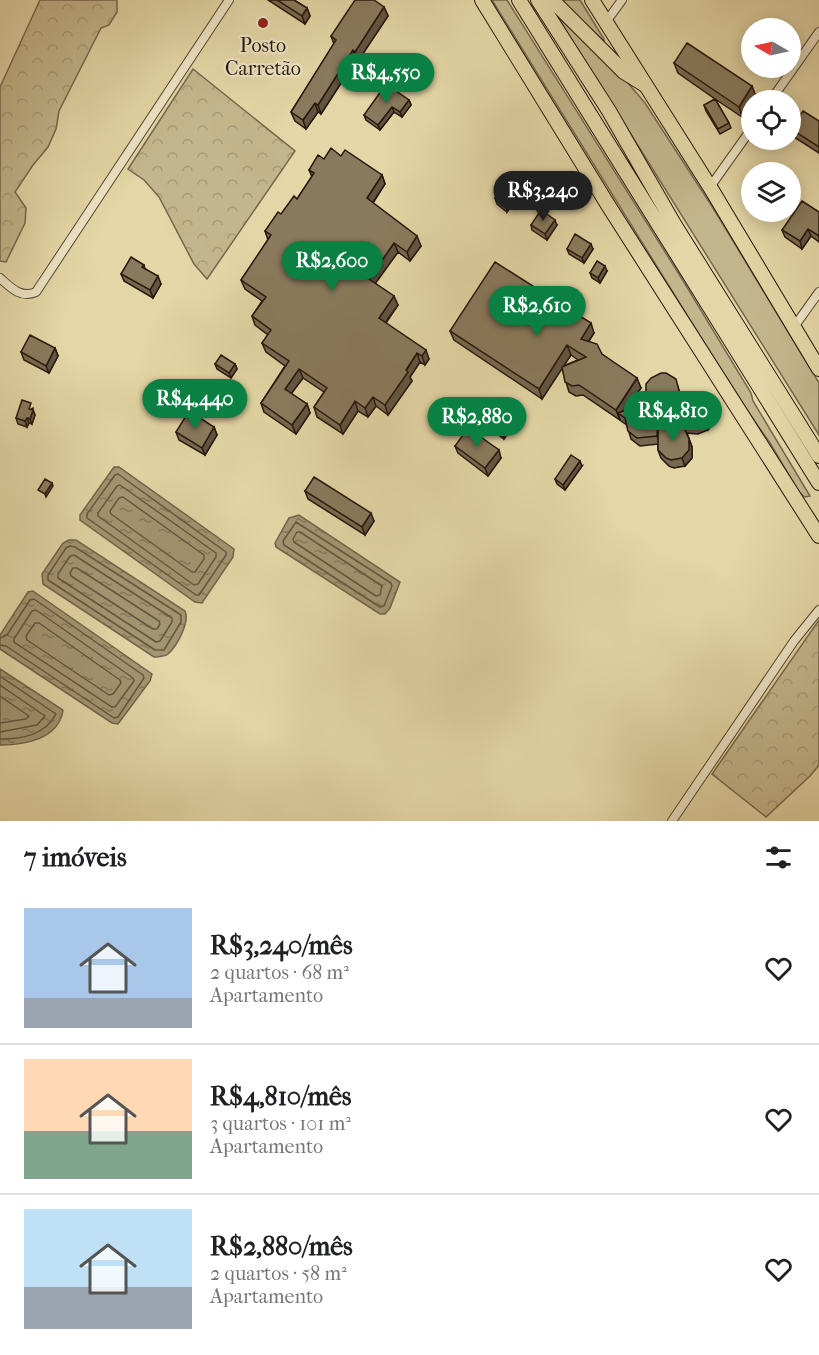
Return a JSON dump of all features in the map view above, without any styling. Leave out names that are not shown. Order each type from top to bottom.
[{"type":"main road","points":[[482,0],[614,215],[816,526]]},
{"type":"main road","points":[[519,0],[792,425],[819,456]]},
{"type":"main road","points":[[538,0],[609,111],[792,425],[819,483]]},
{"type":"main road","points":[[552,0],[624,72],[645,84]]},
{"type":"main road","points":[[592,0],[710,187],[819,369]]},
{"type":"street","points":[[0,278],[15,291],[31,294],[36,292],[229,0]]},
{"type":"street","points":[[606,22],[622,0]]},
{"type":"street","points":[[778,90],[819,32]]},
{"type":"street","points":[[710,187],[741,143]]},
{"type":"street","points":[[794,327],[819,292]]},
{"type":"street","points":[[672,821],[794,641],[819,610]]},
{"type":"green space","points":[[40,0],[117,0],[117,12],[109,25],[101,28],[59,111],[56,129],[48,147],[15,192],[26,208],[25,223],[6,262],[0,261],[0,87]]},
{"type":"green space","points":[[492,0],[507,0],[682,279],[810,496],[805,497],[799,492],[770,443],[739,399]]},
{"type":"green space","points":[[560,0],[580,0],[604,41]]},
{"type":"green space","points":[[557,16],[622,76],[645,103],[713,208],[819,383],[819,435]]},
{"type":"green space","points":[[193,69],[295,151],[207,279],[194,264],[159,197],[144,180],[128,169]]},
{"type":"green space","points":[[819,620],[819,765],[766,817],[712,774]]},
{"type":"water","points":[[114,467],[119,467],[234,549],[233,557],[202,603],[195,602],[80,520],[80,515]]},
{"type":"water","points":[[299,515],[400,582],[390,608],[385,614],[380,614],[276,547],[275,543],[289,518]]},
{"type":"water","points":[[76,540],[185,611],[186,621],[182,634],[168,654],[154,657],[43,584],[42,574],[63,543]]},
{"type":"water","points":[[33,591],[152,674],[150,681],[118,724],[112,723],[0,649],[0,635],[28,592]]},
{"type":"water","points":[[0,669],[63,710],[55,728],[48,734],[30,742],[0,745]]},
{"type":"building","points":[[277,0],[294,0],[307,8],[302,16]]},
{"type":"building","points":[[355,0],[374,0],[384,7],[318,105],[315,103],[303,120],[291,112],[336,40],[331,36]]},
{"type":"building","points":[[687,43],[752,86],[750,90],[741,90],[739,107],[674,63]]},
{"type":"building","points":[[386,84],[409,100],[400,112],[392,107],[378,125],[364,115]]},
{"type":"building","points":[[715,99],[729,123],[718,129],[704,105]]},
{"type":"building","points":[[803,111],[819,121],[819,147],[801,135]]},
{"type":"building","points":[[331,148],[341,156],[345,150],[382,175],[367,198],[417,236],[407,252],[394,243],[369,279],[394,296],[379,318],[426,350],[422,356],[417,353],[406,370],[408,372],[385,405],[373,397],[365,408],[355,401],[340,425],[314,407],[327,388],[299,369],[285,389],[307,404],[292,425],[261,403],[289,361],[262,343],[271,330],[252,316],[266,297],[241,280],[271,235],[265,231],[278,212],[281,214],[294,196],[297,199],[314,173],[309,170],[318,155],[324,159]],"holes":[[[300,252],[316,262],[306,279],[286,265],[294,254]]]},
{"type":"building","points":[[503,186],[514,194],[506,206],[495,198]]},
{"type":"building","points":[[801,202],[819,212],[819,236],[808,229],[800,241],[782,230],[788,222],[801,222]]},
{"type":"building","points":[[541,210],[555,220],[545,234],[531,225]]},
{"type":"building","points":[[575,234],[591,244],[582,258],[567,249]]},
{"type":"building","points":[[131,257],[144,265],[142,267],[158,276],[150,290],[121,274]]},
{"type":"building","points":[[597,261],[605,266],[598,278],[590,273]]},
{"type":"building","points":[[495,262],[591,323],[581,339],[597,344],[602,354],[637,378],[616,410],[579,385],[572,386],[565,382],[562,367],[586,357],[567,345],[539,389],[450,331]]},
{"type":"building","points":[[30,335],[55,348],[46,366],[21,352]]},
{"type":"building","points":[[221,355],[235,364],[229,373],[215,364]]},
{"type":"building","points":[[666,373],[676,379],[681,398],[691,395],[705,399],[710,408],[708,418],[705,423],[695,427],[684,425],[679,415],[677,401],[655,407],[658,420],[657,436],[637,438],[628,431],[625,418],[618,413],[639,405],[651,405],[646,393],[646,384],[651,378]]},
{"type":"building","points":[[507,399],[519,407],[502,433],[495,429],[499,423],[494,419]]},
{"type":"building","points":[[22,400],[31,403],[29,409],[33,410],[30,419],[27,418],[25,421],[16,418]]},
{"type":"building","points":[[189,411],[214,427],[202,448],[176,432]]},
{"type":"building","points":[[683,425],[689,439],[689,450],[682,458],[671,460],[666,458],[658,450],[658,429]]},
{"type":"building","points":[[468,428],[499,450],[485,468],[455,446]]},
{"type":"building","points":[[571,455],[580,461],[563,485],[555,479]]},
{"type":"building","points":[[314,477],[371,513],[362,527],[305,491]]},
{"type":"building","points":[[45,479],[52,483],[45,494],[38,490]]},
{"type":"place","name":"Posto Carretão","points":[[263,23]]}]
